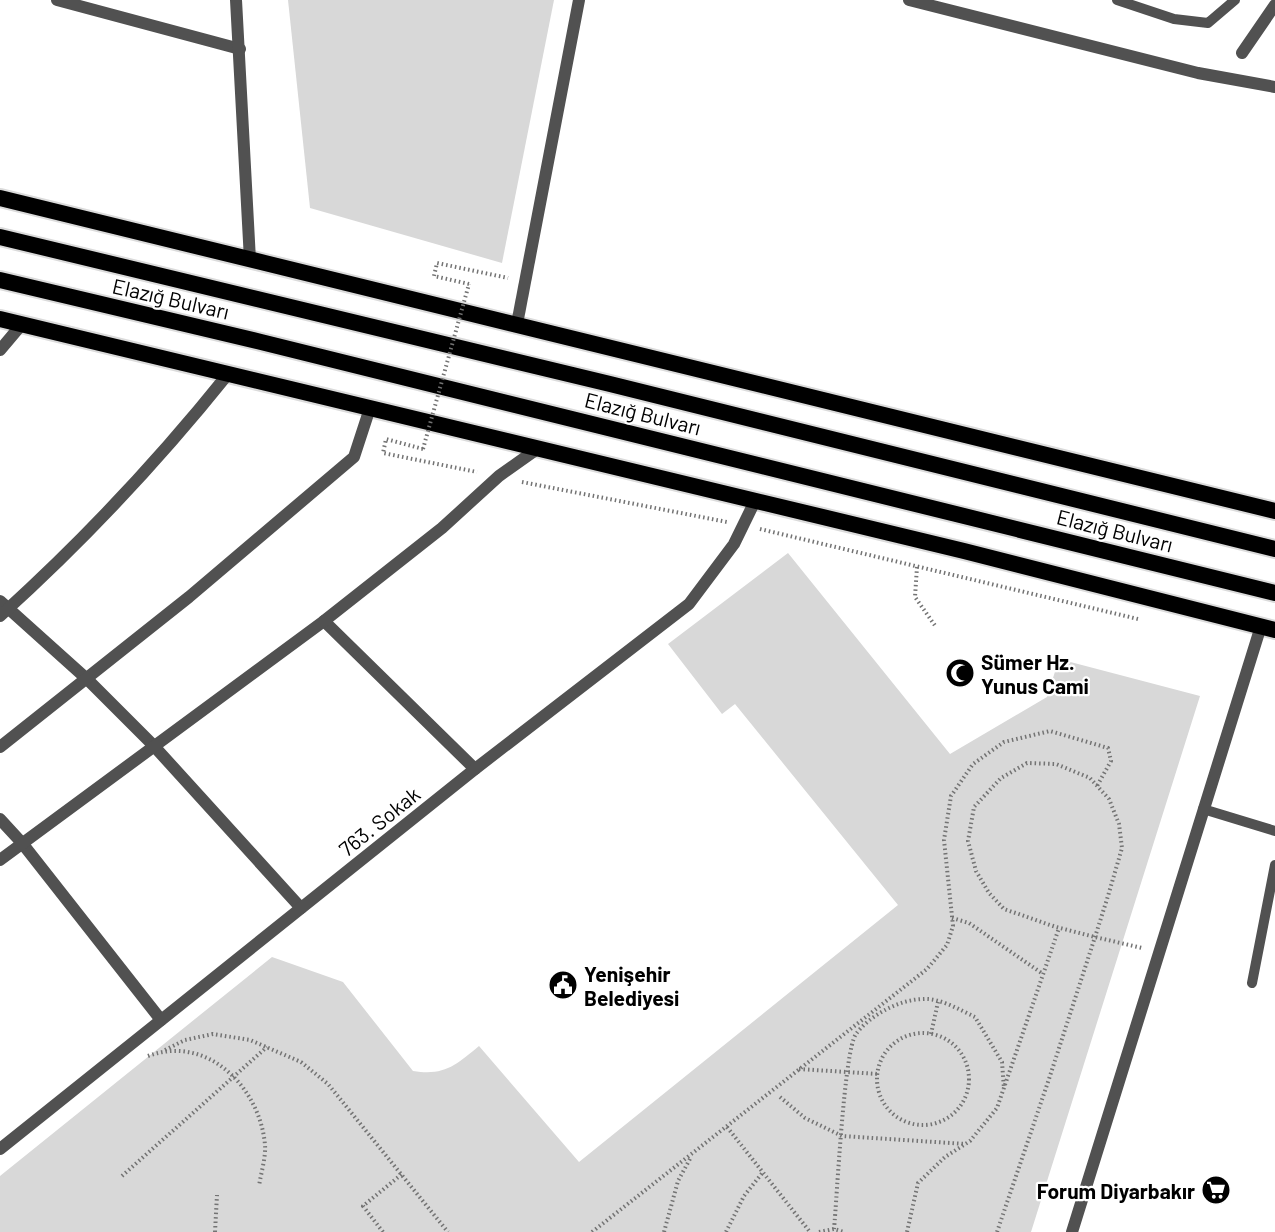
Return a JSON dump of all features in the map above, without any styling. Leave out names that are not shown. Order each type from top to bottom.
[{"type":"highway","points":[[0,198],[1275,511]]},
{"type":"highway","name":"Elazığ Bulvarı","points":[[0,237],[610,384],[1275,549]]},
{"type":"highway","name":"Elazığ Bulvarı","points":[[0,280],[261,342],[1275,593]]},
{"type":"highway","points":[[0,319],[755,501],[1268,628]]},
{"type":"street","points":[[57,0],[240,49]]},
{"type":"street","points":[[236,0],[250,260]]},
{"type":"street","points":[[517,324],[523,282],[579,0]]},
{"type":"street","points":[[909,0],[1198,73],[1275,87]]},
{"type":"street","points":[[1242,53],[1275,5]]},
{"type":"street","points":[[0,350],[22,324]]},
{"type":"street","points":[[228,374],[181,433],[3,608],[88,680],[153,746],[301,908]]},
{"type":"street","points":[[0,747],[88,680],[354,457],[370,408]]},
{"type":"street","points":[[0,860],[324,621],[442,528],[499,476],[537,449]]},
{"type":"street","name":"763. Sokak","points":[[0,1149],[475,769],[689,604],[734,544],[755,501]]},
{"type":"street","points":[[324,621],[475,769]]},
{"type":"street","points":[[1072,1232],[1203,809],[1268,628]]},
{"type":"street","points":[[0,819],[22,843],[160,1020]]},
{"type":"lane","points":[[1117,0],[1174,19],[1208,23],[1235,0]]},
{"type":"lane","points":[[1203,809],[1275,831]]},
{"type":"lane","points":[[1252,983],[1275,865]]},
{"type":"path","points":[[523,282],[437,263],[434,276],[469,284],[423,449],[386,439],[382,453],[427,464],[499,476],[743,525],[1150,622]]},
{"type":"path","points":[[917,567],[915,597],[936,627]]},
{"type":"path","points":[[592,1232],[927,969],[947,945],[953,926],[944,840],[951,796],[973,764],[1004,742],[1050,731],[1108,748],[1111,760],[1098,786]]},
{"type":"path","points":[[997,1232],[1095,938],[1122,848],[1119,824],[1109,799],[1090,778],[1056,764],[1027,763],[1001,778],[974,807],[968,841],[976,871],[989,893],[1004,909],[1095,938],[1159,952]]},
{"type":"path","points":[[952,918],[969,923],[1043,974]]},
{"type":"path","points":[[908,1232],[918,1183],[945,1157],[966,1144],[997,1108],[1059,928]]},
{"type":"path","points":[[834,1229],[848,1073],[855,1035],[875,1015],[900,1004],[925,998],[975,1017],[1002,1062],[1004,1089]]},
{"type":"path","points":[[931,1034],[938,1002]]},
{"type":"path","points":[[143,1058],[185,1040],[213,1034],[249,1040],[301,1062],[328,1084],[448,1232]]},
{"type":"path","points":[[916,1034],[931,1034],[946,1039],[958,1049],[966,1062],[969,1077],[967,1092],[960,1106],[949,1117],[935,1124],[920,1125],[905,1121],[893,1114],[883,1102],[878,1088],[878,1074],[882,1059],[890,1047],[902,1038],[916,1034]]},
{"type":"path","points":[[122,1176],[235,1078],[267,1047]]},
{"type":"path","points":[[165,1050],[199,1055],[221,1065],[243,1086],[260,1124],[265,1146],[259,1186]]},
{"type":"path","points":[[798,1069],[878,1074]]},
{"type":"path","points":[[780,1097],[805,1118],[842,1136],[966,1144]]},
{"type":"path","points":[[727,1127],[810,1232]]},
{"type":"path","points":[[664,1232],[678,1181],[692,1154]]},
{"type":"path","points":[[726,1232],[744,1196],[763,1172]]},
{"type":"path","points":[[383,1232],[363,1206],[402,1174]]},
{"type":"path","points":[[215,1232],[217,1195]]},
{"type":"path","points":[[819,1232],[834,1229],[844,1232]]},
{"type":"shaded area","points":[[288,0],[554,0],[502,263],[310,208]]},
{"type":"shaded area","points":[[788,553],[950,754],[1047,697],[1059,659],[1200,696],[1031,1232],[0,1232],[0,1176],[272,957],[343,982],[413,1071],[434,1072],[449,1068],[479,1046],[579,1162],[898,905],[735,704],[722,714],[668,644]]},
{"type":"place","name":"Sümer Hz. Yunus Cami","points":[[960,673]]},
{"type":"place","name":"Yenişehir Belediyesi","points":[[563,985]]},
{"type":"place","name":"Forum Diyarbakır","points":[[1216,1190]]}]
